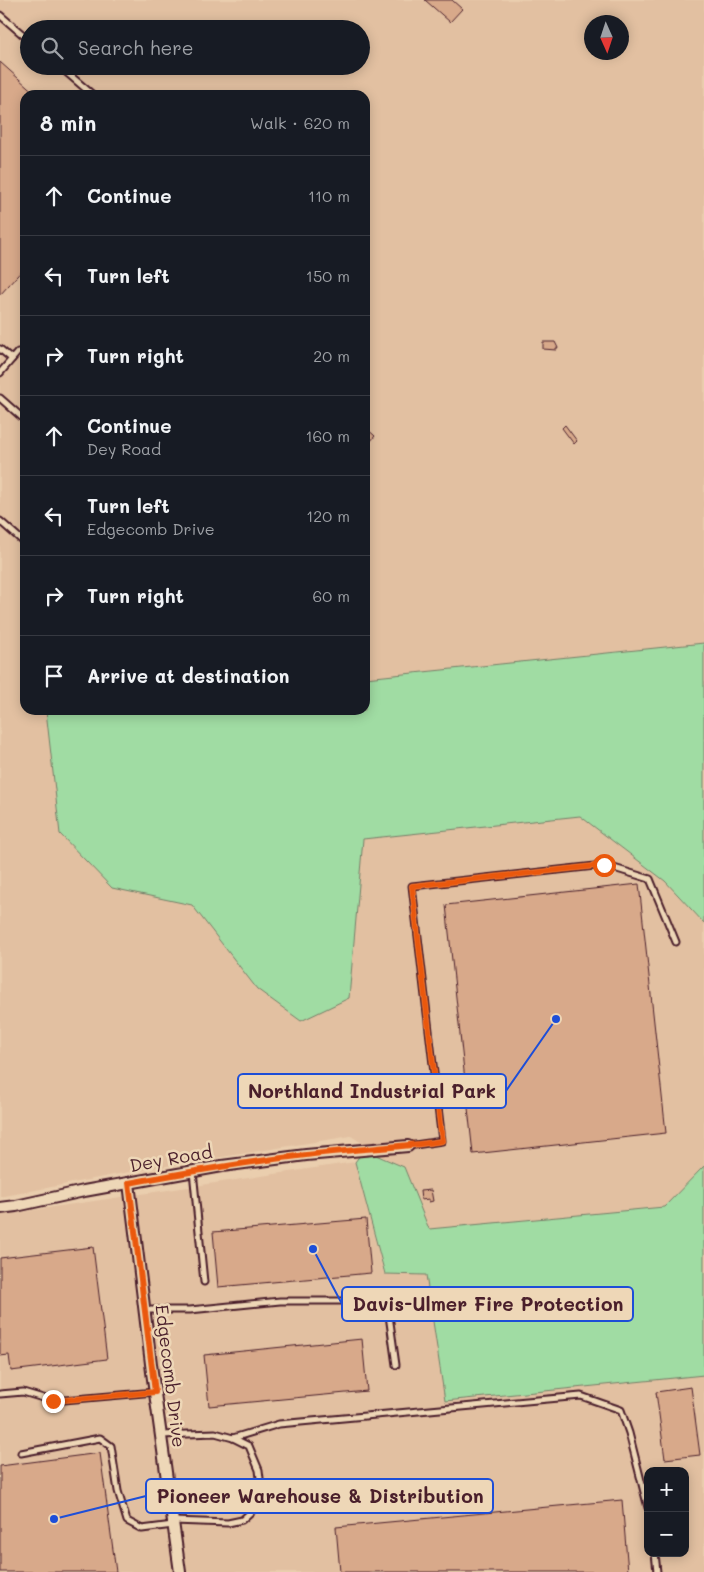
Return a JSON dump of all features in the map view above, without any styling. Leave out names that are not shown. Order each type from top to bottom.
[{"type":"street","name":"Dey Road","points":[[0,1208],[193,1172],[306,1155],[408,1146]]},
{"type":"street","name":"Edgecomb Drive","points":[[129,1183],[144,1310],[180,1572]]},
{"type":"lane","points":[[0,15],[20,32]]},
{"type":"lane","points":[[70,75],[87,90]]},
{"type":"lane","points":[[0,349],[12,359]]},
{"type":"lane","points":[[0,373],[18,352]]},
{"type":"lane","points":[[0,363],[5,367]]},
{"type":"lane","points":[[0,398],[20,416]]},
{"type":"lane","points":[[0,521],[20,539]]},
{"type":"lane","points":[[408,1146],[442,1141],[412,886],[604,865],[650,879],[676,942]]},
{"type":"lane","points":[[193,1172],[204,1282]]},
{"type":"lane","points":[[144,1310],[190,1310],[280,1302],[387,1301],[396,1365]]},
{"type":"lane","points":[[0,1394],[23,1392],[53,1401],[155,1392]]},
{"type":"lane","points":[[233,1438],[279,1424],[581,1396],[621,1410],[629,1433],[644,1492]]},
{"type":"lane","points":[[20,1452],[100,1438],[110,1446],[118,1491],[127,1521],[142,1529],[173,1523],[228,1523],[242,1520],[254,1509],[262,1495],[259,1470],[249,1446],[233,1438],[215,1433],[161,1435]]},
{"type":"lane","points":[[655,1557],[657,1572]]},
{"type":"shaded area","points":[[0,0],[704,0],[704,643],[370,677],[370,90],[20,90],[20,715],[47,715],[113,887],[192,905],[257,989],[349,998],[363,839],[580,816],[665,881],[704,923],[704,1166],[665,1207],[429,1229],[404,1167],[387,1159],[351,1136],[129,1172],[0,1197]]},
{"type":"shaded area","points":[[355,1162],[384,1274],[426,1275],[445,1401],[704,1375],[704,1572],[0,1572],[0,1215]]},
{"type":"green space","points":[[704,643],[704,923],[665,881],[580,816],[363,839],[349,998],[301,1021],[257,989],[192,905],[112,888],[60,834],[46,715],[370,715],[370,677]]},
{"type":"green space","points":[[364,1150],[404,1167],[429,1229],[664,1207],[704,1166],[704,1375],[445,1401],[426,1275],[385,1274],[355,1162]]},
{"type":"building","points":[[425,0],[452,0],[462,9],[450,22]]},
{"type":"building","points":[[0,62],[31,90],[20,90],[20,273],[0,295]]},
{"type":"building","points":[[543,342],[555,342],[558,348],[556,350],[543,349]]},
{"type":"building","points":[[565,425],[577,441],[574,444],[562,428]]},
{"type":"building","points":[[370,432],[375,436],[370,442]]},
{"type":"building","points":[[639,884],[666,1133],[473,1154],[446,905]]},
{"type":"building","points":[[431,1190],[433,1201],[429,1202],[429,1199],[421,1200],[420,1191]]},
{"type":"building","points":[[366,1219],[371,1273],[218,1287],[213,1232]]},
{"type":"building","points":[[93,1247],[107,1359],[11,1371],[9,1355],[0,1356],[0,1258]]},
{"type":"building","points":[[362,1339],[367,1391],[209,1406],[204,1355]]},
{"type":"building","points":[[691,1387],[700,1455],[665,1459],[656,1392]]},
{"type":"building","points":[[100,1453],[116,1572],[0,1572],[0,1466]]},
{"type":"building","points":[[622,1500],[628,1572],[340,1572],[336,1527]]},
{"type":"place","name":"Northland Industrial Park","points":[[556,1019]]},
{"type":"place","name":"Davis-Ulmer Fire Protection","points":[[313,1249]]},
{"type":"place","name":"Pioneer Warehouse & Distribution","points":[[54,1519]]},
{"type":"route","points":[[53,1401],[155,1392],[129,1183],[222,1166],[442,1141],[412,886],[604,865]]}]
